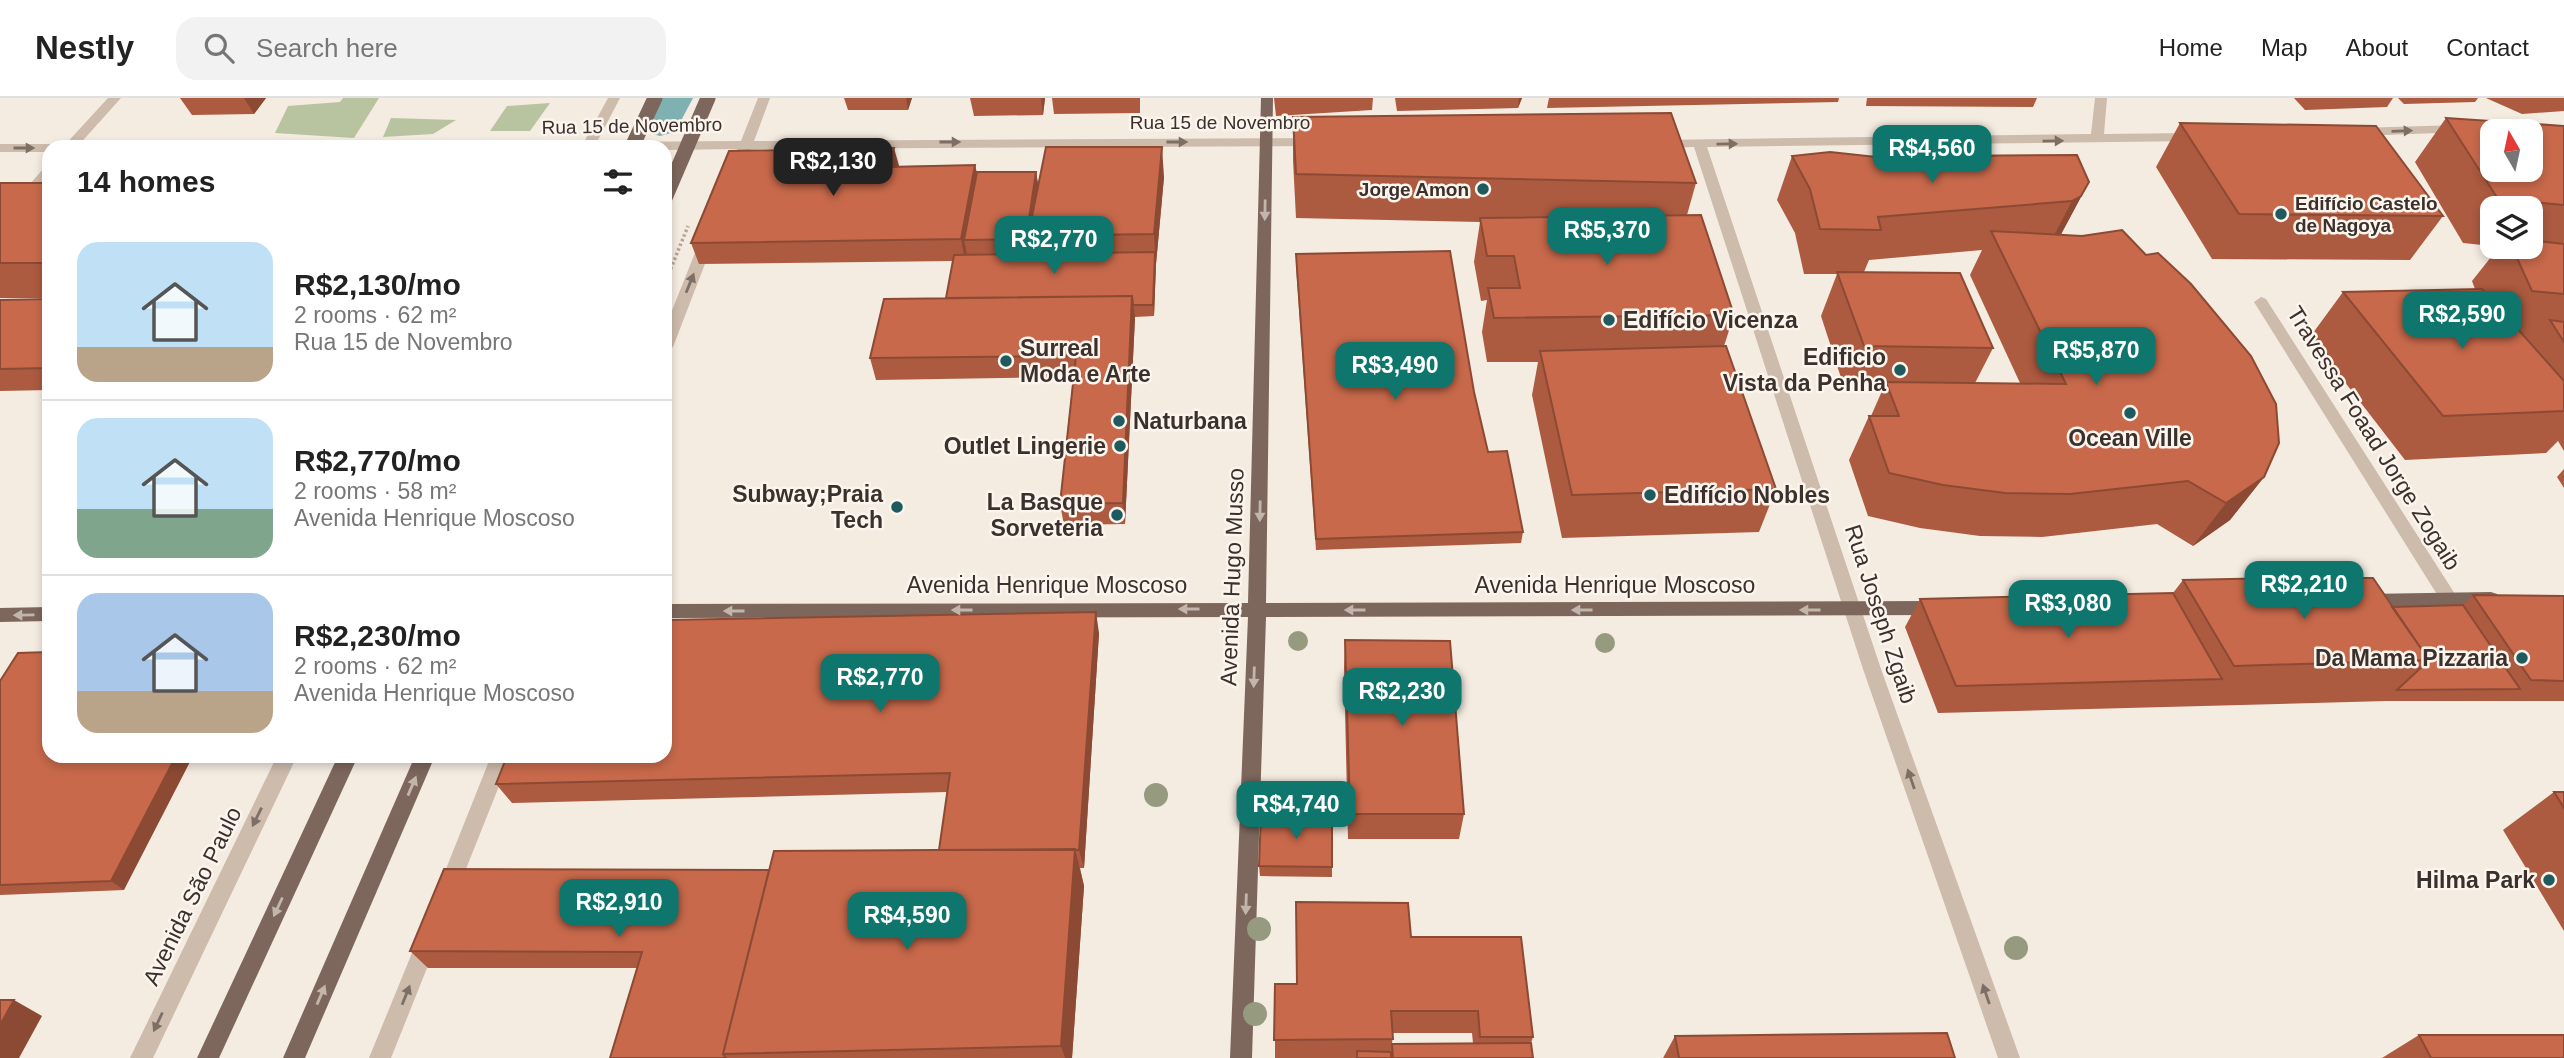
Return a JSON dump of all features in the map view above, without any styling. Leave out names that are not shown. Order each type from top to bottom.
[{"type":"main road","points":[[635,140],[655,98]]},
{"type":"main road","points":[[672,182],[708,98]]},
{"type":"main road","name":"Avenida Hugo Musso","points":[[1241,1058],[1257,608],[1267,98]]},
{"type":"main road","points":[[2352,601],[2513,598]]},
{"type":"main road","name":"Avenida Henrique Moscoso","points":[[672,611],[1951,608]]},
{"type":"main road","points":[[0,615],[42,614]]},
{"type":"main road","points":[[208,1058],[345,763]]},
{"type":"main road","points":[[295,1058],[422,763]]},
{"type":"street","points":[[77,140],[116,98]]},
{"type":"street","points":[[592,140],[614,98]]},
{"type":"street","points":[[736,168],[764,98]]},
{"type":"street","points":[[2097,140],[2101,98]]},
{"type":"street","points":[[2344,133],[2468,129]]},
{"type":"street","points":[[1643,144],[2207,137]]},
{"type":"street","name":"Rua 15 de Novembro","points":[[672,145],[1336,142]]},
{"type":"street","name":"Rua Joseph Zgaib","points":[[1699,144],[1854,610],[2009,1058]]},
{"type":"street","points":[[0,148],[42,148]]},
{"type":"street","points":[[0,227],[42,179]]},
{"type":"street","points":[[672,330],[711,232]]},
{"type":"street","name":"Travessa Foaad Jorge Zogaib","points":[[2261,302],[2449,599]]},
{"type":"street","name":"Avenida São Paulo","points":[[141,1058],[284,763]]},
{"type":"street","points":[[380,1058],[499,763]]},
{"type":"green space","points":[[343,98],[379,98],[354,138],[275,133],[288,106],[340,102]]},
{"type":"green space","points":[[550,103],[530,131],[490,131],[507,106]]},
{"type":"green space","points":[[391,118],[456,120],[433,134],[383,137]]},
{"type":"building","points":[[1671,113],[1696,183],[1296,174],[1293,117]]},
{"type":"building","points":[[2446,118],[2480,120],[2480,171]]},
{"type":"building","points":[[2180,123],[2376,126],[2443,216],[2239,214]]},
{"type":"building","points":[[2543,125],[2564,126],[2564,205],[2543,203],[2543,196],[2496,196],[2487,182],[2543,182]]},
{"type":"building","points":[[1046,147],[1162,147],[1154,234],[1028,236]]},
{"type":"building","points":[[894,148],[889,167],[975,165],[961,239],[691,243],[729,151]]},
{"type":"building","points":[[1830,152],[1941,164],[1934,156],[2077,155],[2089,182],[2081,196],[2072,201],[1878,217],[1881,230],[1820,229],[1810,189],[1792,156]]},
{"type":"building","points":[[977,172],[1036,172],[1026,239],[964,240]]},
{"type":"building","points":[[0,183],[42,183],[42,263],[0,263]]},
{"type":"building","points":[[1701,215],[1734,315],[1494,318],[1488,288],[1520,288],[1514,256],[1487,256],[1480,218]]},
{"type":"building","name":"Ocean Ville","points":[[2122,230],[2146,255],[2158,253],[2191,284],[2251,356],[2276,404],[2279,443],[2264,477],[2226,503],[2188,481],[2070,494],[2005,493],[1943,485],[1889,473],[1869,416],[1899,416],[1886,382],[2066,384],[1991,231],[2082,236]]},
{"type":"building","points":[[2543,242],[2564,244],[2564,294],[2532,291],[2517,259],[2543,259]]},
{"type":"building","points":[[1450,251],[1474,392],[1488,452],[1507,451],[1523,532],[1316,539],[1296,254]]},
{"type":"building","points":[[1155,252],[1153,305],[1133,305],[1132,296],[946,298],[954,255]]},
{"type":"building","points":[[1837,272],[1960,273],[1993,348],[1864,346]]},
{"type":"building","points":[[2482,289],[2564,381],[2564,411],[2443,416],[2343,292]]},
{"type":"building","points":[[1132,296],[1123,503],[1060,504],[1076,356],[870,358],[884,299]]},
{"type":"building","points":[[42,299],[42,368],[0,369],[0,300]]},
{"type":"building","points":[[2550,320],[2564,322],[2564,342]]},
{"type":"building","name":"Edifício Nobles","points":[[1726,346],[1776,489],[1572,495],[1540,351]]},
{"type":"building","points":[[2373,578],[2429,660],[2234,666],[2183,580]]},
{"type":"building","points":[[2173,593],[2222,679],[1956,686],[1920,599]]},
{"type":"building","points":[[2473,595],[2564,596],[2564,681],[2531,680]]},
{"type":"building","points":[[2463,605],[2520,689],[2397,690],[2429,660],[2392,607]]},
{"type":"building","points":[[1096,612],[1079,850],[939,850],[950,773],[496,784],[504,763],[672,763],[672,620]]},
{"type":"building","points":[[1345,640],[1450,641],[1464,814],[1350,814]]},
{"type":"building","points":[[42,652],[42,763],[172,763],[111,881],[0,885],[0,681],[18,653]]},
{"type":"building","points":[[2554,792],[2564,792],[2564,808]]},
{"type":"building","points":[[1261,815],[1332,817],[1332,867],[1259,866]]},
{"type":"building","points":[[1075,849],[1061,1046],[723,1054],[774,851]]},
{"type":"building","points":[[444,869],[769,870],[723,1054],[726,1058],[610,1058],[642,952],[410,951]]},
{"type":"building","points":[[1296,902],[1408,903],[1411,937],[1521,937],[1533,1037],[1480,1037],[1478,1011],[1391,1011],[1393,1039],[1274,1040],[1275,984],[1297,984]]},
{"type":"building","points":[[0,1000],[14,1000],[0,1025]]},
{"type":"building","points":[[1947,1033],[1955,1058],[1679,1058],[1675,1036]]},
{"type":"building","points":[[2419,1035],[2564,1035],[2564,1058],[2431,1058]]},
{"type":"building","points":[[1531,1043],[1533,1058],[1393,1058],[1392,1044]]},
{"type":"building","points":[[1357,1051],[1391,1052],[1391,1058],[1357,1058]]},
{"type":"waterway","points":[[660,123],[672,98]]},
{"type":"place","name":"Jorge Amon","points":[[1483,189]]},
{"type":"place","name":"Edifício Castelo de Nagoya","points":[[2281,214]]},
{"type":"place","name":"Edifício Vicenza","points":[[1609,320]]},
{"type":"place","name":"Surreal Moda e Arte","points":[[1006,361]]},
{"type":"place","name":"Edificio Vista da Penha","points":[[1900,370]]},
{"type":"place","name":"Ocean Ville","points":[[2130,413]]},
{"type":"place","name":"Naturbana","points":[[1119,421]]},
{"type":"place","name":"Outlet Lingerie","points":[[1120,446]]},
{"type":"place","name":"Edifício Nobles","points":[[1650,495]]},
{"type":"place","name":"Subway;Praia Tech","points":[[897,507]]},
{"type":"place","name":"La Basque Sorveteria","points":[[1117,515]]},
{"type":"place","name":"Da Mama Pizzaria","points":[[2522,658]]},
{"type":"place","name":"Hilma Park","points":[[2549,880]]}]
